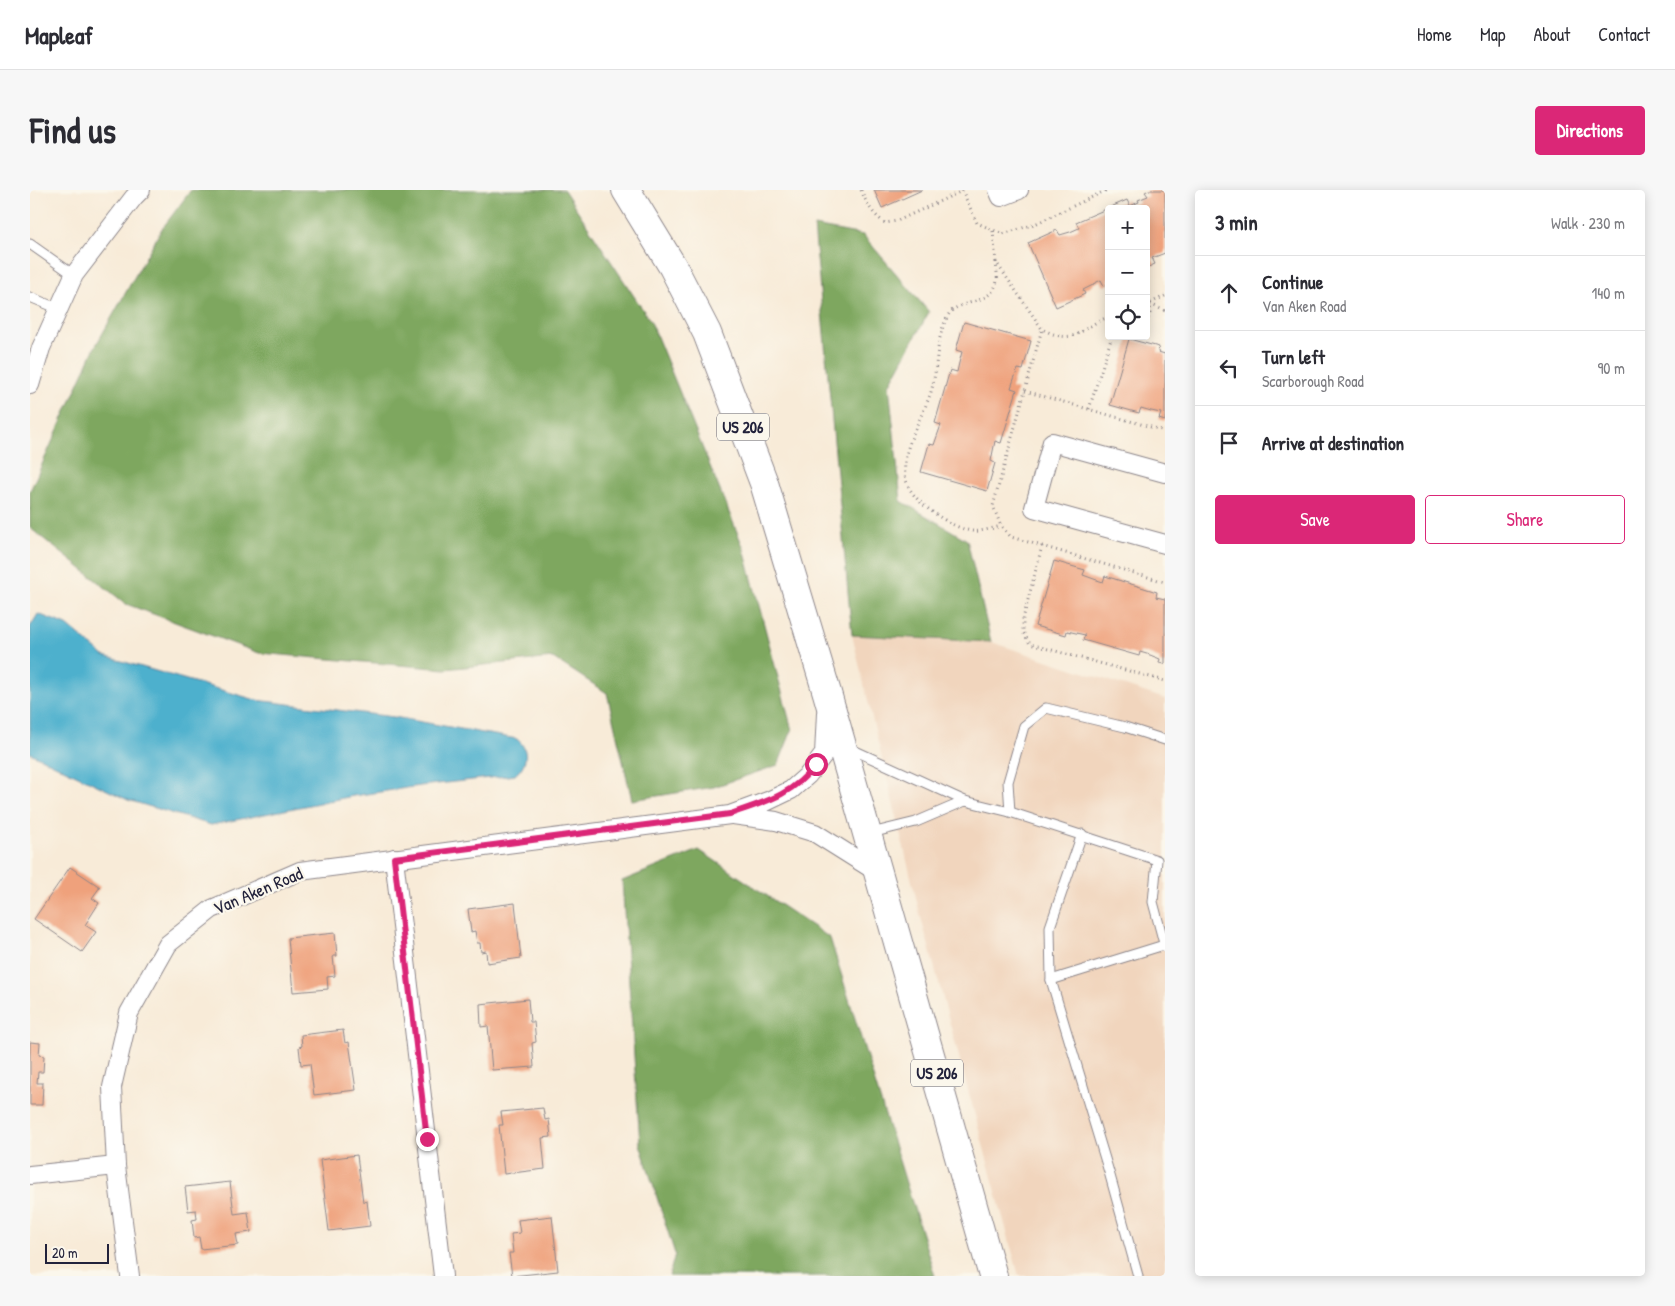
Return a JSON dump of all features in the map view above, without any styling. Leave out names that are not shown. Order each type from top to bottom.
[{"type":"highway","name":"US 206","points":[[626,190],[673,267],[707,333],[764,483],[827,693],[993,1276]]},
{"type":"street","points":[[30,385],[42,348],[74,275],[134,196],[141,190]]},
{"type":"street","points":[[998,190],[1001,197],[1019,190]]},
{"type":"street","points":[[1165,473],[1052,442],[1034,508],[1165,544]]},
{"type":"street","name":"Van Aken Road","points":[[130,1276],[116,1166],[112,1087],[129,1013],[168,944],[212,909],[300,871],[730,814],[768,801],[791,790],[808,775],[824,754],[827,693]]},
{"type":"street","name":"Van Aken Road","points":[[730,814],[776,821],[814,833],[877,872]]},
{"type":"street","points":[[394,858],[443,1276]]},
{"type":"street","points":[[30,1175],[116,1166]]},
{"type":"lane","points":[[30,244],[74,275]]},
{"type":"lane","points":[[30,297],[59,309]]},
{"type":"lane","points":[[1010,812],[1008,782],[1024,726],[1046,708],[1125,727],[1165,740]]},
{"type":"lane","points":[[842,745],[965,801],[1010,812],[1082,834],[1161,861],[1153,902],[1165,946],[1051,980]]},
{"type":"lane","points":[[867,834],[916,822],[965,801]]},
{"type":"lane","points":[[1082,834],[1050,927],[1051,980],[1138,1276]]},
{"type":"path","points":[[860,190],[868,206],[885,223],[897,221],[962,190],[977,223],[1003,234],[1035,224],[1107,190]]},
{"type":"path","points":[[993,231],[997,281],[993,290],[976,302],[952,310],[948,316],[939,339],[937,364],[930,394],[905,458],[905,476],[912,493],[928,510],[951,525],[977,532],[1001,526]]},
{"type":"path","points":[[996,262],[1042,329]]},
{"type":"path","points":[[1150,304],[1165,296]]},
{"type":"path","points":[[1150,306],[1165,311]]},
{"type":"path","points":[[1089,409],[1111,340]]},
{"type":"path","points":[[1025,391],[1165,431]]},
{"type":"path","points":[[1042,546],[1023,620],[1023,632],[1030,644],[1165,681]]},
{"type":"shaded area","points":[[852,635],[991,642],[1165,699],[1165,1276],[1019,1276],[920,914]]},
{"type":"green space","points":[[191,190],[564,190],[651,322],[744,549],[792,730],[778,765],[714,787],[632,800],[607,693],[553,658],[445,669],[259,653],[126,604],[30,528],[30,491],[95,347],[161,230]]},
{"type":"green space","points":[[814,226],[863,235],[929,312],[889,385],[901,501],[967,540],[991,642],[852,635]]},
{"type":"green space","points":[[699,850],[830,938],[935,1276],[669,1276],[675,1254],[640,1144],[622,881]]},
{"type":"water","points":[[38,614],[67,625],[104,656],[256,700],[394,717],[517,739],[524,748],[524,762],[515,775],[353,796],[211,825],[128,800],[30,753],[30,627]]},
{"type":"building","points":[[874,190],[922,190],[882,208]]},
{"type":"building","points":[[1149,190],[1165,190],[1165,253],[1152,258],[1155,264],[1150,266],[1150,205],[1132,205],[1148,196],[1145,192]]},
{"type":"building","points":[[1127,200],[1130,205],[1115,205]]},
{"type":"building","points":[[1105,209],[1105,286],[1101,280],[1083,290],[1085,294],[1056,307],[1028,243],[1057,230],[1060,235],[1070,232],[1079,228],[1076,222]]},
{"type":"building","points":[[964,322],[1031,341],[1023,370],[1018,369],[1011,388],[1017,390],[1001,443],[995,441],[991,461],[995,463],[987,491],[921,472],[929,444],[934,445],[941,425],[935,423],[950,370],[957,372],[962,352],[956,350]]},
{"type":"building","points":[[1129,340],[1159,347],[1158,352],[1165,354],[1165,421],[1159,419],[1161,413],[1141,408],[1139,413],[1110,405]]},
{"type":"building","points":[[1054,561],[1085,570],[1083,575],[1094,579],[1103,582],[1105,576],[1157,592],[1156,597],[1165,599],[1165,664],[1159,663],[1160,659],[1140,652],[1139,656],[1083,640],[1085,635],[1067,631],[1066,635],[1035,626]]},
{"type":"building","points":[[70,867],[100,887],[92,898],[99,903],[85,925],[96,932],[82,952],[34,919]]},
{"type":"building","points":[[515,903],[521,958],[487,963],[486,951],[481,952],[480,943],[477,943],[475,931],[471,932],[468,909]]},
{"type":"building","points":[[335,933],[337,956],[333,956],[335,976],[327,977],[328,989],[293,992],[288,938]]},
{"type":"building","points":[[528,999],[530,1022],[534,1022],[536,1042],[532,1043],[534,1067],[492,1070],[488,1026],[481,1027],[480,1004]]},
{"type":"building","points":[[343,1030],[345,1043],[349,1042],[356,1090],[314,1095],[310,1064],[301,1065],[299,1047],[302,1046],[301,1035]]},
{"type":"building","points":[[30,1042],[40,1043],[39,1055],[44,1056],[43,1072],[38,1072],[37,1083],[43,1083],[42,1105],[30,1105]]},
{"type":"building","points":[[543,1108],[545,1120],[549,1119],[551,1137],[542,1138],[545,1169],[504,1174],[499,1125],[503,1125],[501,1112]]},
{"type":"building","points":[[357,1155],[363,1202],[367,1201],[370,1226],[329,1231],[320,1160]]},
{"type":"building","points":[[230,1182],[234,1214],[248,1212],[251,1232],[236,1234],[238,1245],[201,1249],[199,1237],[194,1238],[192,1220],[197,1219],[196,1210],[188,1211],[185,1187]]},
{"type":"building","points":[[552,1216],[558,1271],[512,1276],[509,1253],[513,1253],[511,1234],[520,1233],[518,1220]]},
{"type":"route","points":[[427,1139],[394,858],[730,814],[768,801],[791,790],[808,775],[816,764]]}]
